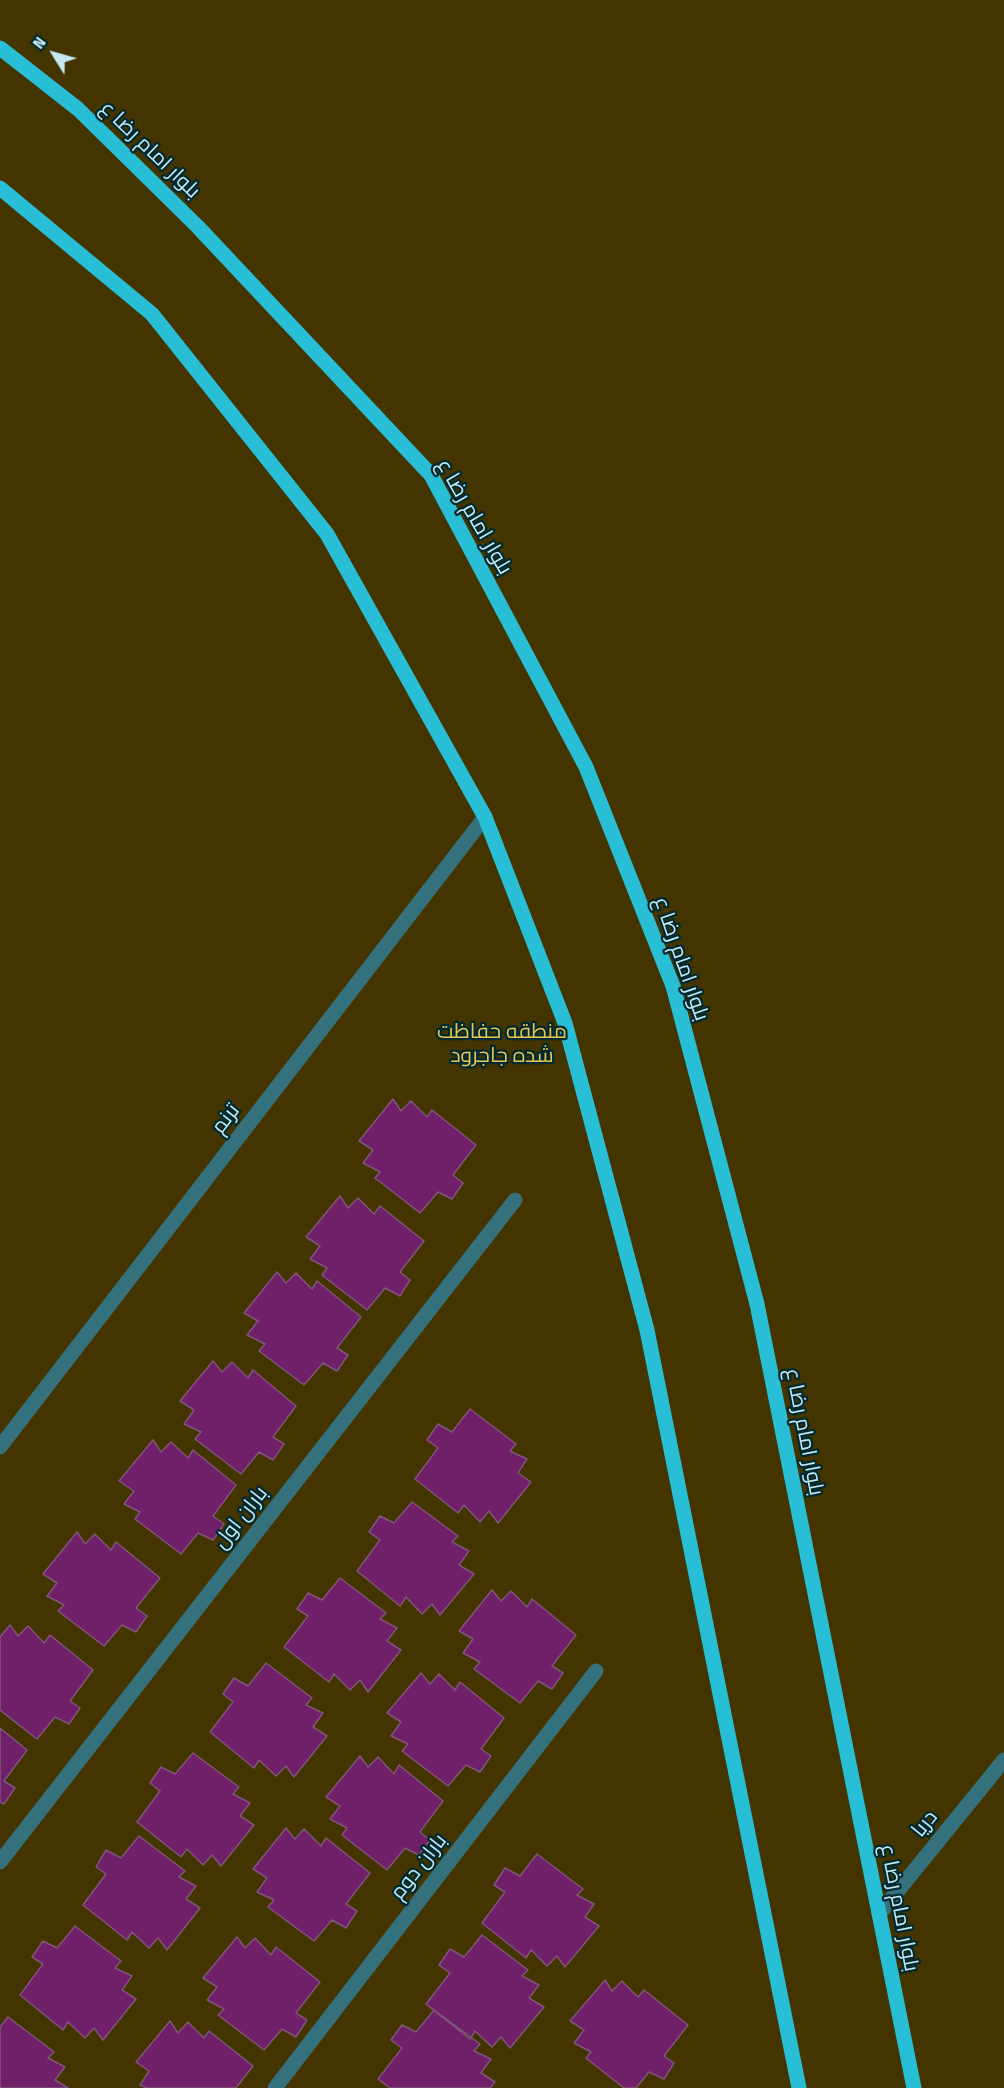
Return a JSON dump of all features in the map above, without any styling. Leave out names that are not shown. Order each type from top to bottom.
[{"type":"main road","name":"بلوار امام رضا ع","points":[[0,48],[78,109],[190,219],[431,476],[586,767],[673,986],[757,1304],[914,2088]]},
{"type":"main road","points":[[0,188],[152,314],[327,534],[485,817],[566,1023],[647,1330],[799,2088]]},
{"type":"street","name":"ترنم","points":[[0,1447],[485,817]]},
{"type":"street","name":"باران اول","points":[[0,1862],[515,1200]]},
{"type":"street","name":"باران دوم","points":[[275,2088],[596,1671]]},
{"type":"street","name":"دریا","points":[[879,1914],[1004,1760]]},
{"type":"green space","name":"منطقه حفاظت شده جاجرود","points":[[0,0],[1004,0],[1004,2088],[0,2088]]},
{"type":"building","points":[[393,1099],[401,1111],[411,1101],[427,1117],[432,1110],[476,1145],[453,1175],[463,1183],[452,1199],[438,1192],[420,1213],[375,1178],[380,1172],[363,1163],[373,1150],[359,1141]]},
{"type":"building","points":[[340,1196],[348,1208],[358,1198],[374,1214],[380,1206],[424,1241],[400,1272],[410,1280],[400,1296],[385,1288],[367,1310],[322,1275],[327,1268],[310,1259],[320,1246],[306,1237]]},
{"type":"building","points":[[277,1272],[286,1283],[296,1273],[312,1289],[317,1281],[361,1317],[337,1348],[348,1355],[337,1371],[323,1363],[304,1385],[259,1351],[265,1344],[247,1335],[258,1321],[244,1313]]},
{"type":"building","points":[[213,1361],[222,1372],[232,1362],[248,1378],[253,1370],[296,1406],[273,1437],[284,1444],[273,1460],[259,1452],[241,1474],[195,1439],[201,1432],[184,1424],[194,1410],[180,1401]]},
{"type":"building","points":[[470,1409],[516,1444],[510,1451],[527,1459],[518,1473],[531,1482],[498,1523],[489,1511],[480,1522],[464,1505],[458,1513],[415,1479],[438,1448],[427,1440],[438,1424],[452,1432]]},
{"type":"building","points":[[153,1440],[161,1452],[171,1442],[188,1458],[193,1450],[236,1485],[213,1516],[224,1524],[213,1540],[198,1533],[181,1554],[135,1519],[140,1512],[124,1504],[134,1491],[119,1481]]},
{"type":"building","points":[[412,1502],[458,1536],[452,1542],[469,1551],[459,1565],[474,1574],[440,1615],[432,1604],[422,1614],[406,1597],[400,1606],[357,1571],[380,1540],[369,1532],[380,1516],[394,1523]]},
{"type":"building","points":[[77,1532],[85,1544],[95,1534],[111,1550],[116,1542],[160,1578],[136,1608],[147,1616],[136,1632],[122,1625],[104,1646],[58,1611],[64,1605],[47,1596],[57,1583],[43,1574]]},
{"type":"building","points":[[340,1578],[386,1613],[380,1619],[397,1628],[387,1641],[401,1650],[368,1692],[360,1680],[350,1690],[334,1674],[329,1682],[284,1647],[308,1616],[297,1609],[308,1593],[322,1600]]},
{"type":"building","points":[[492,1590],[501,1601],[511,1591],[527,1607],[532,1599],[576,1635],[552,1666],[563,1673],[552,1689],[538,1681],[520,1703],[474,1669],[480,1662],[463,1653],[473,1639],[459,1631]]},
{"type":"building","points":[[10,1625],[18,1636],[28,1626],[44,1643],[50,1635],[93,1670],[70,1701],[80,1708],[69,1724],[55,1717],[37,1739],[0,1710],[0,1637]]},
{"type":"building","points":[[266,1663],[312,1698],[306,1705],[323,1713],[313,1727],[327,1736],[294,1777],[286,1766],[276,1776],[259,1760],[254,1768],[210,1732],[233,1702],[223,1694],[234,1678],[248,1686]]},
{"type":"building","points":[[421,1673],[430,1684],[439,1674],[455,1690],[460,1682],[504,1718],[481,1749],[491,1756],[480,1772],[466,1765],[448,1786],[402,1751],[408,1744],[391,1736],[401,1722],[387,1713]]},
{"type":"building","points":[[0,1728],[27,1750],[4,1781],[15,1788],[4,1804],[0,1802]]},
{"type":"building","points":[[193,1753],[239,1787],[233,1794],[250,1803],[240,1816],[254,1825],[221,1866],[212,1855],[203,1865],[187,1849],[181,1857],[137,1822],[160,1791],[150,1783],[161,1767],[175,1774]]},
{"type":"building","points":[[360,1756],[368,1767],[378,1757],[394,1774],[399,1765],[443,1801],[420,1832],[430,1840],[419,1855],[405,1848],[387,1870],[342,1835],[347,1828],[330,1819],[340,1806],[326,1797]]},
{"type":"building","points":[[286,1828],[295,1839],[304,1829],[321,1846],[326,1838],[370,1873],[346,1904],[357,1911],[346,1928],[332,1920],[314,1941],[268,1907],[274,1900],[257,1892],[267,1878],[253,1869]]},
{"type":"building","points":[[139,1836],[185,1871],[179,1877],[196,1886],[186,1899],[200,1908],[167,1950],[158,1938],[149,1948],[132,1932],[127,1940],[83,1905],[106,1874],[96,1867],[106,1850],[121,1858]]},
{"type":"building","points":[[537,1854],[583,1889],[577,1895],[594,1904],[585,1917],[599,1926],[565,1967],[557,1956],[547,1966],[531,1950],[526,1958],[482,1923],[505,1892],[494,1885],[505,1868],[520,1876]]},
{"type":"building","points":[[75,1926],[121,1961],[115,1968],[132,1976],[122,1990],[136,1999],[103,2040],[94,2028],[85,2038],[68,2022],[63,2030],[20,1995],[43,1964],[32,1957],[43,1941],[57,1948]]},
{"type":"building","points":[[482,1935],[528,1970],[522,1976],[539,1985],[529,1998],[544,2007],[510,2048],[501,2037],[492,2047],[475,2031],[470,2039],[426,2004],[450,1973],[439,1965],[450,1949],[464,1957]]},
{"type":"building","points":[[237,1937],[245,1948],[255,1938],[271,1955],[276,1947],[320,1982],[296,2013],[307,2020],[296,2037],[282,2029],[264,2050],[218,2015],[224,2009],[207,2000],[217,1987],[203,1978]]},
{"type":"building","points":[[605,1980],[612,1991],[622,1981],[638,1997],[644,1990],[688,2025],[664,2056],[674,2063],[664,2079],[649,2072],[636,2088],[624,2088],[586,2058],[591,2052],[574,2043],[584,2030],[570,2021]]},
{"type":"building","points":[[434,2010],[480,2044],[474,2051],[491,2059],[481,2073],[495,2082],[490,2088],[390,2088],[378,2079],[402,2048],[391,2040],[402,2025],[416,2032]]},
{"type":"building","points":[[8,2017],[54,2052],[48,2058],[65,2067],[55,2080],[68,2088],[0,2088],[0,2027]]},
{"type":"building","points":[[170,2021],[178,2033],[188,2022],[204,2038],[209,2031],[253,2066],[236,2088],[147,2088],[140,2085],[149,2071],[136,2062]]}]
